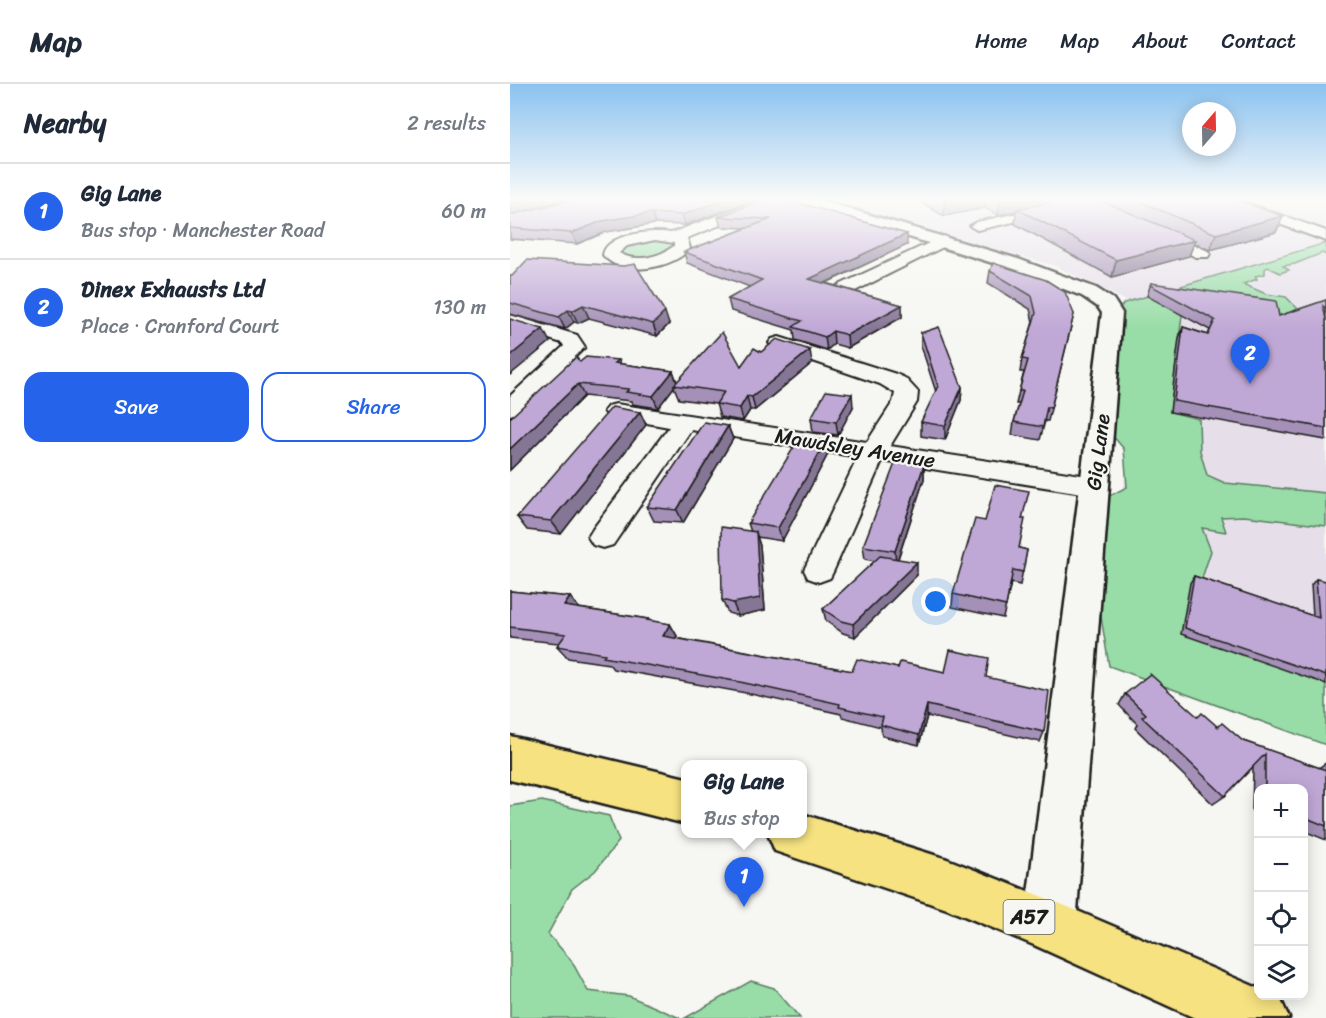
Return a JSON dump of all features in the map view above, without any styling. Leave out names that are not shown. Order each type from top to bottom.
[{"type":"main road","points":[[510,758],[681,800]]},
{"type":"main road","name":"A57","points":[[804,838],[947,884],[1050,925],[1260,1018]]},
{"type":"street","points":[[843,290],[941,243]]},
{"type":"street","name":"Gig Lane","points":[[949,243],[1089,292],[1106,303],[1112,313],[1050,925]]},
{"type":"street","points":[[1177,243],[1202,254]]},
{"type":"street","points":[[510,321],[570,339],[575,347],[510,408]]},
{"type":"street","points":[[770,345],[888,379],[904,387],[907,392],[905,402],[874,451],[819,570]]},
{"type":"street","name":"Mawdsley Avenue","points":[[616,411],[1094,486]]},
{"type":"street","points":[[603,537],[685,422]]},
{"type":"shaded area","points":[[974,243],[1326,243],[1326,745],[1109,666],[1139,307],[1055,266]]},
{"type":"green space","points":[[630,243],[675,243],[677,245],[664,254],[649,258],[619,256],[618,249]]},
{"type":"green space","points":[[1326,243],[1326,255],[1322,253],[1295,264],[1283,266],[1289,270],[1280,273],[1268,267],[1265,269],[1265,274],[1255,276],[1257,279],[1243,284],[1266,294],[1286,297],[1326,337],[1184,299],[1170,412],[1199,419],[1200,451],[1207,475],[1225,483],[1326,493],[1326,526],[1244,516],[1221,517],[1226,532],[1202,528],[1211,551],[1202,578],[1190,583],[1326,684],[1326,745],[1109,666],[1097,592],[1098,510],[1109,496],[1127,487],[1124,449],[1112,435],[1119,309],[1124,303]]},
{"type":"green space","points":[[542,801],[609,816],[619,841],[595,871],[572,889],[548,934],[571,960],[588,991],[629,996],[680,1018],[510,1018],[510,806]]},
{"type":"green space","points":[[751,981],[774,988],[800,1018],[685,1018]]},
{"type":"building","points":[[709,243],[888,243],[809,279],[902,305],[847,335],[833,331],[825,337],[793,327],[802,321],[728,299],[762,280],[684,252]]},
{"type":"building","points":[[1082,243],[1185,243],[1116,260]]},
{"type":"building","points":[[527,260],[624,266],[635,264],[665,312],[653,324],[583,305],[572,311],[568,310],[559,317],[510,303],[510,276]]},
{"type":"building","points":[[993,263],[1046,280],[1065,292],[1074,314],[1051,408],[1047,407],[1043,427],[1014,422],[1023,391],[1019,391],[1028,360],[1022,359],[1036,313],[1032,296],[990,271]]},
{"type":"building","points":[[1151,283],[1276,301],[1279,316],[1326,300],[1326,308],[1323,306],[1326,319],[1326,428],[1174,401],[1183,327],[1208,335],[1215,320],[1150,285]]},
{"type":"building","points":[[510,319],[543,329],[510,356]]},
{"type":"building","points":[[939,327],[962,387],[945,426],[921,422],[938,386],[921,333]]},
{"type":"building","points":[[722,332],[741,366],[754,348],[761,352],[777,339],[810,350],[752,397],[747,396],[740,408],[716,404],[724,392],[674,385]]},
{"type":"building","points":[[576,357],[580,362],[586,357],[619,360],[615,363],[673,371],[653,396],[626,392],[629,389],[578,384],[510,449],[510,418]]},
{"type":"building","points":[[826,391],[852,394],[836,422],[811,418]]},
{"type":"building","points":[[612,407],[640,412],[551,521],[517,517]]},
{"type":"building","points":[[704,422],[728,426],[677,510],[647,507]]},
{"type":"building","points":[[800,437],[826,441],[778,528],[748,523]]},
{"type":"building","points":[[896,461],[924,465],[895,551],[863,546]]},
{"type":"building","points":[[995,485],[1029,491],[1022,519],[1025,519],[1019,548],[1027,550],[1023,572],[1013,570],[1006,606],[953,594],[975,519],[985,521]]},
{"type":"building","points":[[721,527],[756,532],[760,598],[733,603],[722,600]]},
{"type":"building","points":[[880,556],[917,562],[853,624],[841,621],[823,609]]},
{"type":"building","points":[[1194,576],[1319,618],[1316,579],[1326,581],[1326,676],[1185,628]]},
{"type":"building","points":[[510,591],[570,597],[564,606],[670,624],[663,636],[852,671],[857,659],[898,668],[900,662],[945,672],[950,650],[989,658],[986,677],[1049,691],[1044,732],[927,705],[919,735],[881,725],[883,717],[839,707],[840,704],[740,682],[603,657],[605,654],[557,646],[566,634],[510,627]]},
{"type":"building","points":[[1150,674],[1198,717],[1202,713],[1218,727],[1222,723],[1243,741],[1326,770],[1326,826],[1308,819],[1308,784],[1265,784],[1265,754],[1225,796],[1142,717],[1146,714],[1125,694]]},
{"type":"place","name":"Dinex Exhausts Ltd","points":[[1250,384]]},
{"type":"place","name":"Gig Lane","points":[[744,907]]}]
